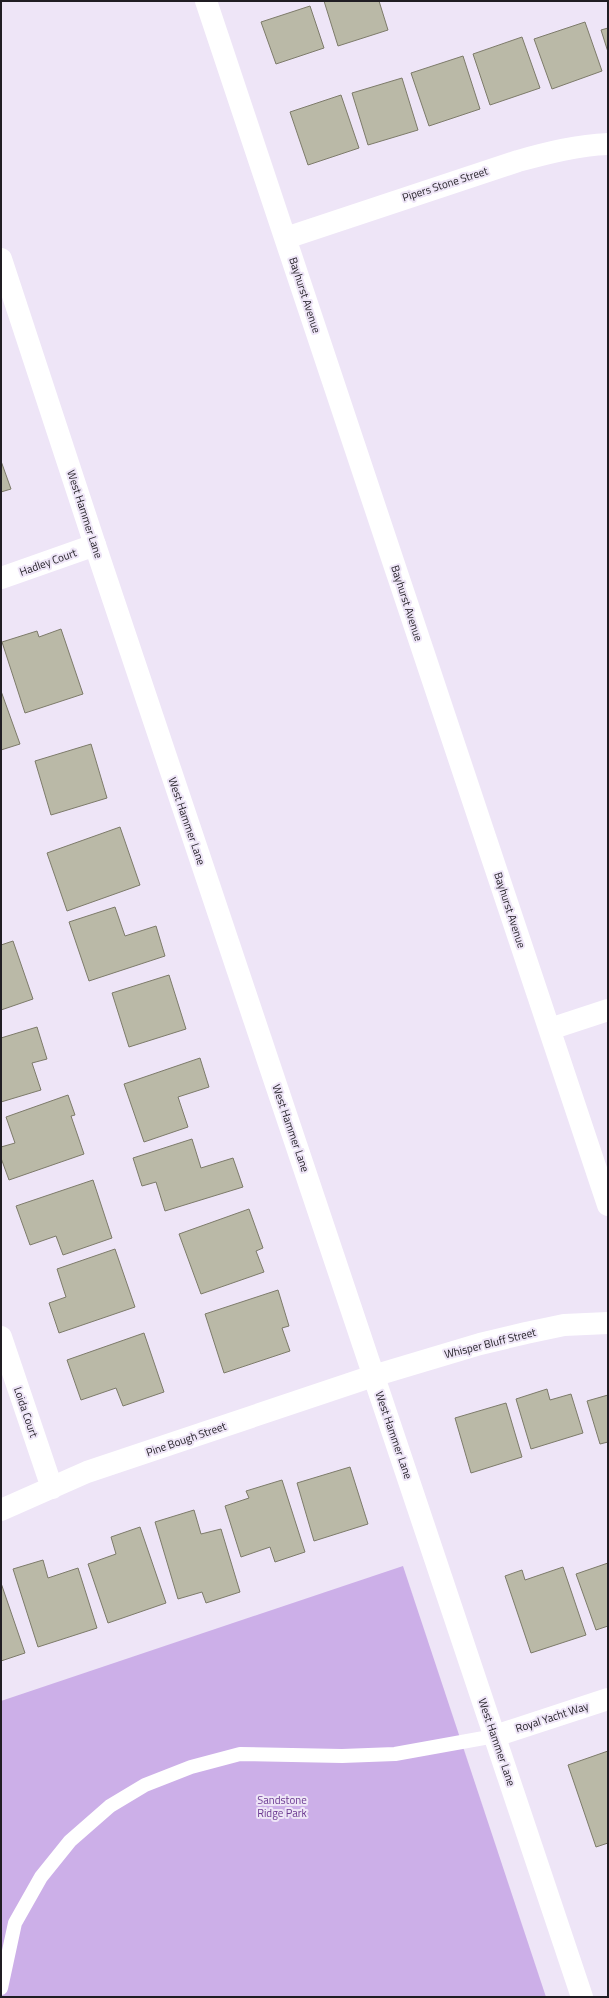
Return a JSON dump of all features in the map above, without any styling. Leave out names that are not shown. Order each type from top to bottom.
[{"type":"street","name":"Bayhurst Avenue","points":[[206,1],[608,1205]]},
{"type":"street","name":"Pipers Stone Street","points":[[286,238],[518,160],[551,152],[596,144],[608,144]]},
{"type":"street","name":"West Hammer Lane","points":[[1,259],[95,545],[357,1322],[373,1376],[582,1997]]},
{"type":"street","name":"Hadley Court","points":[[1,578],[95,545]]},
{"type":"street","points":[[550,1029],[608,1010]]},
{"type":"street","name":"Whisper Bluff Street","points":[[373,1376],[480,1344],[526,1333],[564,1325],[608,1322]]},
{"type":"street","name":"Loida Court","points":[[1,1337],[52,1488]]},
{"type":"street","name":"Pine Bough Street","points":[[1,1510],[87,1472],[373,1376]]},
{"type":"street","name":"Royal Yacht Way","points":[[495,1736],[608,1699]]},
{"type":"lane","points":[[1,1988],[16,1923],[41,1877],[70,1841],[110,1806],[145,1785],[191,1767],[240,1754],[342,1756],[395,1754],[495,1736]]},
{"type":"green space","name":"Sandstone Ridge Park","points":[[403,1566],[546,1997],[1,1997],[1,1701]]},
{"type":"building","points":[[324,1],[379,1],[388,30],[338,46]]},
{"type":"building","points":[[310,6],[324,48],[276,64],[261,22]]},
{"type":"building","points":[[585,22],[602,71],[552,89],[534,39]]},
{"type":"building","points":[[608,28],[608,52],[601,30]]},
{"type":"building","points":[[522,37],[540,88],[490,105],[473,54]]},
{"type":"building","points":[[463,56],[480,109],[429,126],[411,73]]},
{"type":"building","points":[[402,78],[418,130],[368,145],[352,93]]},
{"type":"building","points":[[341,95],[359,148],[308,165],[290,112]]},
{"type":"building","points":[[1,461],[11,489],[1,492]]},
{"type":"building","points":[[61,629],[83,694],[25,713],[2,642],[37,631],[39,637]]},
{"type":"building","points":[[1,691],[20,744],[1,750]]},
{"type":"building","points":[[91,744],[107,798],[51,815],[35,761]]},
{"type":"building","points":[[120,827],[140,885],[67,911],[47,853]]},
{"type":"building","points":[[115,907],[125,936],[156,926],[165,956],[89,981],[69,922]]},
{"type":"building","points":[[13,941],[33,999],[1,1010],[1,945]]},
{"type":"building","points":[[169,975],[186,1029],[129,1047],[112,993]]},
{"type":"building","points":[[37,1027],[47,1059],[32,1063],[41,1090],[1,1102],[1,1038]]},
{"type":"building","points":[[200,1058],[209,1087],[178,1097],[188,1127],[144,1142],[124,1084]]},
{"type":"building","points":[[68,1095],[75,1115],[71,1116],[84,1154],[9,1180],[1,1158],[1,1147],[15,1143],[6,1117]]},
{"type":"building","points":[[192,1139],[201,1168],[233,1158],[243,1187],[165,1211],[156,1182],[142,1186],[133,1158]]},
{"type":"building","points":[[93,1180],[112,1238],[63,1255],[56,1236],[30,1245],[16,1206]]},
{"type":"building","points":[[249,1209],[263,1248],[256,1251],[264,1272],[201,1294],[179,1234]]},
{"type":"building","points":[[115,1249],[135,1307],[59,1333],[49,1303],[66,1297],[57,1269]]},
{"type":"building","points":[[278,1290],[289,1326],[282,1328],[290,1351],[224,1373],[205,1314]]},
{"type":"building","points":[[144,1333],[164,1392],[123,1406],[116,1388],[81,1400],[67,1360]]},
{"type":"building","points":[[547,1389],[550,1400],[571,1394],[583,1433],[531,1449],[516,1399]]},
{"type":"building","points":[[608,1395],[608,1442],[600,1444],[587,1401]]},
{"type":"building","points":[[506,1403],[522,1457],[471,1473],[455,1418]]},
{"type":"building","points":[[350,1467],[368,1524],[314,1541],[297,1483]]},
{"type":"building","points":[[282,1480],[305,1552],[275,1562],[270,1547],[241,1557],[225,1506],[249,1498],[246,1491]]},
{"type":"building","points":[[194,1510],[201,1534],[221,1529],[240,1592],[206,1603],[202,1592],[178,1599],[155,1522]]},
{"type":"building","points":[[140,1527],[166,1603],[108,1623],[88,1564],[116,1554],[111,1537]]},
{"type":"building","points":[[43,1560],[48,1578],[78,1568],[97,1628],[38,1647],[13,1569]]},
{"type":"building","points":[[608,1563],[608,1626],[596,1630],[576,1574]]},
{"type":"building","points":[[563,1567],[586,1635],[531,1653],[505,1576],[522,1570],[525,1580]]},
{"type":"building","points":[[1,1583],[25,1653],[1,1661]]},
{"type":"building","points":[[608,1751],[608,1843],[596,1847],[568,1765]]}]
